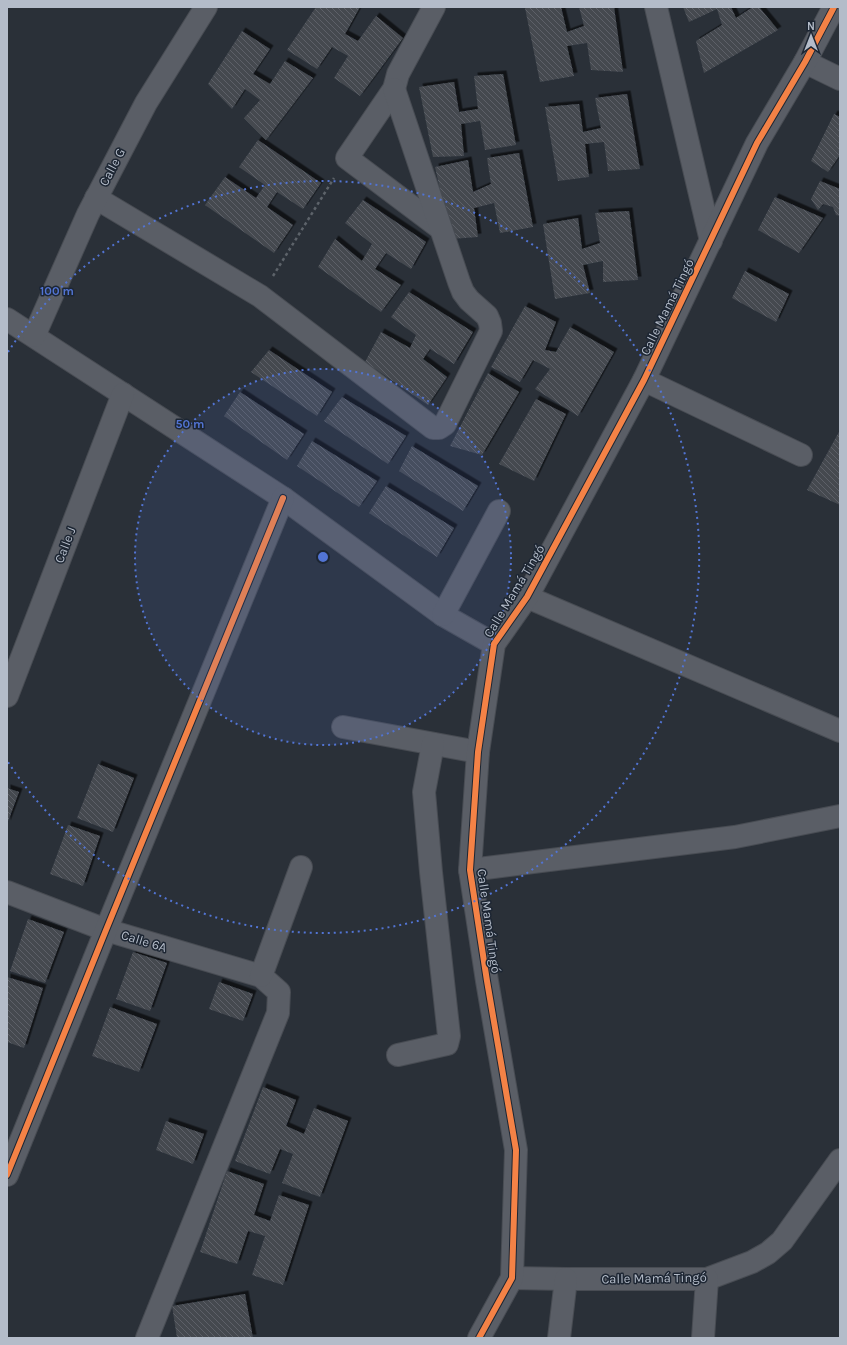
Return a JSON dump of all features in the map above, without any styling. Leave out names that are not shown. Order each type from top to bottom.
[{"type":"street","name":"Calle G","points":[[34,336],[96,198],[146,103],[206,7]]},
{"type":"street","points":[[434,7],[398,74],[394,88],[347,158],[440,228]]},
{"type":"street","points":[[656,7],[711,241]]},
{"type":"street","name":"Calle Mamá Tingó","points":[[479,1338],[512,1278],[516,1150],[487,981],[470,870],[478,752],[494,644],[527,597],[644,380],[757,144],[805,62],[834,7]]},
{"type":"street","points":[[805,62],[840,79]]},
{"type":"street","points":[[96,198],[260,296],[434,428],[439,428],[444,424],[491,331],[490,323],[487,316],[463,292],[440,228],[394,88]]},
{"type":"street","points":[[7,319],[283,498],[443,615],[494,644]]},
{"type":"street","points":[[644,380],[801,455]]},
{"type":"street","name":"Calle J","points":[[7,696],[123,394]]},
{"type":"street","points":[[7,1175],[283,498]]},
{"type":"street","points":[[443,615],[499,511]]},
{"type":"street","points":[[527,597],[840,731]]},
{"type":"street","points":[[343,727],[478,752]]},
{"type":"street","points":[[398,1055],[447,1044],[449,1036],[424,792],[433,744]]},
{"type":"street","points":[[470,870],[735,837],[840,816]]},
{"type":"street","points":[[261,976],[301,867]]},
{"type":"street","name":"Calle 6A","points":[[7,892],[106,930],[261,976],[279,992],[278,1013],[147,1338]]},
{"type":"street","name":"Calle Mamá Tingó","points":[[512,1278],[707,1279],[752,1262],[768,1253],[782,1241],[840,1160]]},
{"type":"street","points":[[559,1338],[566,1279]]},
{"type":"street","points":[[703,1338],[707,1279]]},
{"type":"path","points":[[260,296],[347,158]]},
{"type":"building","points":[[316,7],[360,7],[345,34],[358,41],[376,16],[403,38],[360,96],[334,78],[348,56],[332,47],[317,69],[287,50]]},
{"type":"building","points":[[561,7],[567,32],[584,26],[579,7],[614,7],[623,72],[591,70],[587,43],[567,46],[574,76],[540,82],[525,8]]},
{"type":"building","points":[[683,7],[731,7],[736,18],[753,7],[759,7],[778,30],[704,73],[696,41],[722,25],[717,9],[689,22]]},
{"type":"building","points":[[242,31],[270,49],[253,74],[270,84],[285,61],[313,78],[266,140],[244,118],[260,100],[245,89],[232,109],[208,84]]},
{"type":"building","points":[[503,74],[516,145],[485,150],[480,121],[461,124],[464,156],[433,157],[419,87],[454,82],[459,112],[478,109],[474,76]]},
{"type":"building","points":[[627,94],[640,169],[608,171],[604,142],[585,144],[589,177],[558,181],[545,107],[579,104],[583,132],[601,128],[595,98]]},
{"type":"building","points":[[834,114],[840,117],[840,155],[828,172],[811,161]]},
{"type":"building","points":[[258,140],[321,183],[303,209],[277,192],[267,207],[293,225],[274,253],[205,205],[225,177],[256,198],[265,185],[239,167]]},
{"type":"building","points":[[519,153],[533,227],[500,233],[494,203],[474,208],[478,237],[451,239],[435,167],[468,160],[473,192],[491,184],[487,158]]},
{"type":"building","points":[[820,181],[840,189],[840,216],[836,215],[833,207],[823,204],[818,210],[811,199]]},
{"type":"building","points":[[775,197],[823,218],[799,253],[758,230]]},
{"type":"building","points":[[363,200],[426,242],[411,269],[386,253],[375,269],[401,285],[381,312],[318,267],[335,239],[362,261],[372,244],[345,223]]},
{"type":"building","points":[[629,211],[638,280],[603,282],[603,261],[583,265],[590,293],[555,299],[543,224],[578,218],[582,249],[600,243],[595,213]]},
{"type":"building","points":[[745,271],[789,294],[776,322],[732,298]]},
{"type":"building","points":[[409,292],[473,332],[454,364],[430,349],[423,359],[447,377],[428,405],[365,362],[381,332],[410,348],[416,335],[391,317]]},
{"type":"building","points":[[525,306],[556,322],[545,350],[556,352],[570,327],[614,352],[578,416],[535,389],[550,369],[533,360],[520,382],[491,367]]},
{"type":"building","points":[[269,350],[332,392],[317,416],[251,372]]},
{"type":"building","points":[[488,373],[519,392],[482,455],[450,446]]},
{"type":"building","points":[[240,392],[304,434],[287,460],[224,416]]},
{"type":"building","points":[[342,397],[406,436],[388,464],[324,421]]},
{"type":"building","points":[[536,399],[566,414],[534,481],[499,464]]},
{"type":"building","points":[[840,430],[840,505],[807,490]]},
{"type":"building","points":[[312,441],[377,481],[359,507],[297,466]]},
{"type":"building","points":[[412,446],[478,486],[463,511],[399,471]]},
{"type":"building","points":[[386,486],[454,528],[437,557],[369,513]]},
{"type":"building","points":[[98,764],[134,778],[113,832],[77,818]]},
{"type":"building","points":[[7,788],[19,792],[7,824]]},
{"type":"building","points":[[68,825],[100,836],[83,886],[50,874]]},
{"type":"building","points":[[28,919],[64,932],[45,983],[10,971]]},
{"type":"building","points":[[133,952],[167,963],[150,1011],[116,999]]},
{"type":"building","points":[[7,977],[43,988],[24,1048],[7,1042]]},
{"type":"building","points":[[219,982],[253,994],[243,1021],[209,1009]]},
{"type":"building","points":[[110,1007],[157,1024],[139,1072],[92,1056]]},
{"type":"building","points":[[263,1087],[296,1100],[286,1126],[304,1134],[314,1108],[348,1121],[320,1197],[282,1183],[293,1154],[280,1149],[270,1174],[235,1161]]},
{"type":"building","points":[[166,1121],[204,1134],[193,1164],[156,1150]]},
{"type":"building","points":[[227,1171],[264,1184],[254,1215],[270,1221],[279,1195],[309,1205],[283,1285],[252,1275],[265,1236],[248,1231],[237,1264],[200,1252]]},
{"type":"building","points":[[245,1294],[253,1338],[177,1338],[172,1306]]},
{"type":"cycle path","points":[[479,1338],[512,1278],[516,1150],[487,981],[470,870],[478,752],[494,644],[527,597],[644,380],[757,143],[805,62],[834,7]]},
{"type":"cycle path","points":[[7,1175],[283,498]]}]
